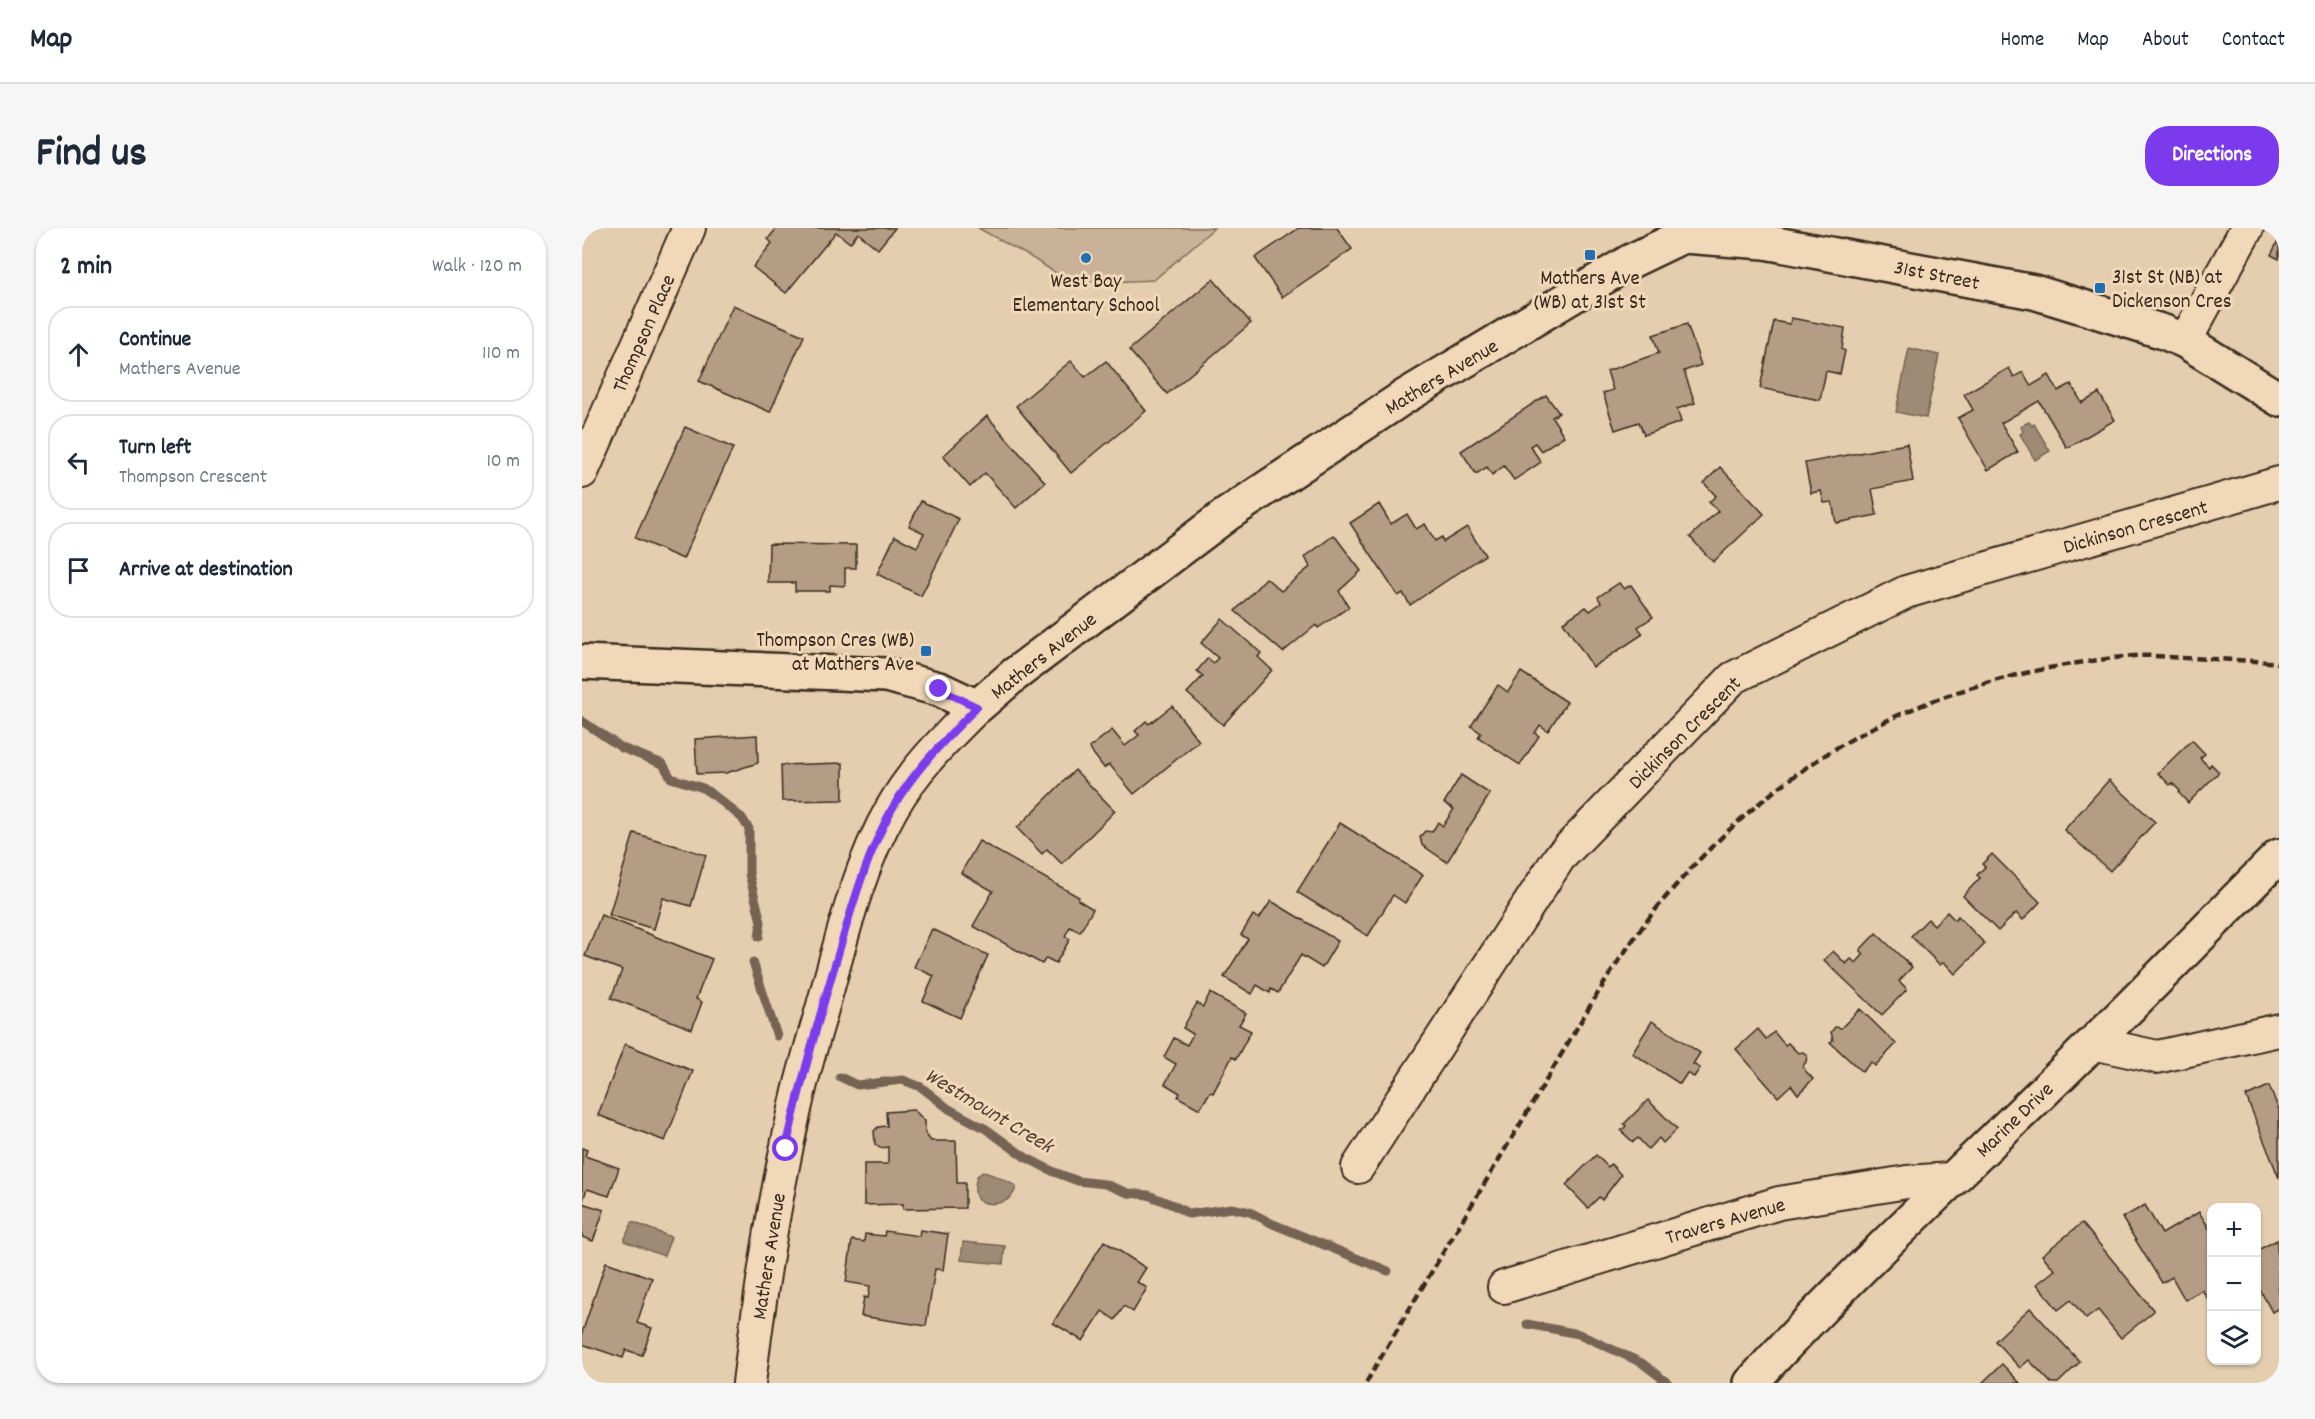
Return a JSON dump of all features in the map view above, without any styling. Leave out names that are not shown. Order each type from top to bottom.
[{"type":"street","name":"Thompson Place","points":[[582,472],[689,228]]},
{"type":"street","points":[[2185,341],[2247,228]]},
{"type":"street","name":"31st Street","points":[[1686,232],[1765,242],[2034,292],[2164,332],[2185,341],[2279,399]]},
{"type":"street","name":"Mathers Avenue","points":[[749,1383],[776,1201],[799,1090],[856,892],[873,847],[898,799],[916,771],[977,707],[1014,675],[1226,515],[1414,391],[1631,261],[1686,232]]},
{"type":"street","name":"Dickinson Crescent","points":[[1358,1167],[1559,858],[1732,678],[1906,592],[2279,483]]},
{"type":"street","points":[[582,662],[886,675],[939,689],[977,707]]},
{"type":"street","name":"Marine Drive","points":[[1751,1383],[1951,1179],[2093,1043],[2279,856]]},
{"type":"street","points":[[2093,1043],[2157,1057],[2279,1030]]},
{"type":"street","name":"Travers Avenue","points":[[1504,1287],[1779,1203],[1906,1182],[1951,1179]]},
{"type":"shaded area","name":"West Bay Elementary School","points":[[978,228],[1214,228],[1154,280],[1108,282],[1067,280]]},
{"type":"shaded area","points":[[1909,348],[1939,355],[1926,418],[1896,412]]},
{"type":"shaded area","points":[[2029,422],[2032,426],[2034,424],[2050,451],[2035,460],[2020,434],[2023,432],[2021,426]]},
{"type":"shaded area","points":[[983,1172],[1001,1178],[1016,1187],[1014,1193],[1001,1203],[978,1200],[975,1191],[977,1176]]},
{"type":"shaded area","points":[[632,1222],[671,1237],[664,1256],[624,1241]]},
{"type":"shaded area","points":[[963,1242],[1005,1246],[1003,1264],[961,1260]]},
{"type":"building","points":[[777,228],[895,228],[878,249],[858,233],[850,243],[836,232],[786,293],[753,267],[772,243],[768,239]]},
{"type":"building","points":[[1299,228],[1337,228],[1352,249],[1282,297],[1255,258]]},
{"type":"building","points":[[2279,239],[2279,259],[2271,255]]},
{"type":"building","points":[[1213,279],[1251,323],[1167,394],[1129,350]]},
{"type":"building","points":[[733,305],[804,336],[770,412],[699,381]]},
{"type":"building","points":[[1791,318],[1845,328],[1842,349],[1845,351],[1840,374],[1826,371],[1820,400],[1760,388],[1774,321],[1790,324]]},
{"type":"building","points":[[1687,324],[1701,365],[1684,371],[1695,403],[1677,409],[1681,422],[1644,435],[1639,422],[1615,430],[1603,393],[1613,390],[1607,371],[1659,353],[1653,335]]},
{"type":"building","points":[[1071,361],[1085,377],[1106,361],[1146,411],[1071,473],[1016,406]]},
{"type":"building","points":[[2009,368],[2014,377],[2023,372],[2031,386],[2049,375],[2058,391],[2071,384],[2082,403],[2099,393],[2115,420],[2067,448],[2039,401],[2001,423],[2018,452],[1988,470],[1958,418],[1973,410],[1964,394]]},
{"type":"building","points":[[1546,395],[1559,413],[1552,417],[1564,436],[1541,451],[1535,443],[1530,446],[1541,462],[1514,480],[1504,466],[1492,475],[1487,467],[1476,474],[1461,451]]},
{"type":"building","points":[[987,416],[1045,482],[1016,508],[985,473],[970,487],[943,456]]},
{"type":"building","points":[[685,427],[733,448],[683,559],[635,538]]},
{"type":"building","points":[[1907,444],[1913,481],[1872,489],[1877,515],[1836,523],[1832,502],[1824,503],[1821,491],[1811,493],[1805,463]]},
{"type":"building","points":[[1720,467],[1764,514],[1713,562],[1690,537],[1718,511],[1709,502],[1716,496],[1704,483]]},
{"type":"building","points":[[921,501],[959,519],[921,596],[877,574],[895,536],[917,547],[924,533],[909,526]]},
{"type":"building","points":[[1379,504],[1391,524],[1407,514],[1416,529],[1425,524],[1435,541],[1442,537],[1443,542],[1467,527],[1485,555],[1410,605],[1403,593],[1398,596],[1350,523]]},
{"type":"building","points":[[1334,535],[1361,571],[1339,591],[1349,607],[1318,628],[1316,625],[1283,652],[1235,611],[1266,578],[1281,591],[1310,567],[1305,557]]},
{"type":"building","points":[[769,544],[856,545],[856,568],[845,568],[845,586],[830,585],[830,591],[795,591],[795,583],[768,583]]},
{"type":"building","points":[[1619,583],[1624,589],[1631,585],[1653,617],[1638,627],[1643,634],[1593,667],[1563,622],[1586,607],[1590,611],[1601,603],[1598,597]]},
{"type":"building","points":[[1222,619],[1261,653],[1258,657],[1272,670],[1223,725],[1187,693],[1203,676],[1197,671],[1208,658],[1213,663],[1218,658],[1201,643]]},
{"type":"building","points":[[1521,672],[1567,702],[1548,731],[1540,725],[1535,733],[1539,736],[1520,765],[1478,737],[1481,733],[1471,726],[1498,685],[1508,692]]},
{"type":"building","points":[[1172,706],[1199,741],[1134,794],[1109,764],[1104,768],[1089,748],[1112,730],[1125,746],[1139,735],[1135,731],[1146,721],[1149,724]]},
{"type":"building","points":[[757,735],[758,763],[726,773],[697,774],[695,739]]},
{"type":"building","points":[[2192,740],[2205,754],[2200,758],[2209,767],[2211,764],[2219,772],[2188,803],[2172,783],[2170,785],[2158,773]]},
{"type":"building","points":[[843,763],[843,800],[782,801],[781,765]]},
{"type":"building","points":[[1075,770],[1115,811],[1062,864],[1047,849],[1042,854],[1017,828]]},
{"type":"building","points":[[1461,775],[1490,794],[1447,862],[1422,845],[1420,837],[1425,831],[1432,832],[1438,822],[1443,826],[1454,809],[1444,803]]},
{"type":"building","points":[[2109,780],[2155,822],[2110,871],[2064,830]]},
{"type":"building","points":[[1340,823],[1423,875],[1405,903],[1393,895],[1368,936],[1297,892]]},
{"type":"building","points":[[634,833],[706,855],[691,906],[663,898],[654,929],[609,915]]},
{"type":"building","points":[[979,841],[1079,897],[1078,900],[1093,909],[1080,932],[1070,927],[1065,936],[1070,939],[1056,963],[1046,958],[1042,964],[973,926],[993,891],[961,873]]},
{"type":"building","points":[[1992,854],[2040,902],[2023,920],[2016,913],[1998,931],[1963,896],[1980,878],[1977,875],[1985,867],[1982,864]]},
{"type":"building","points":[[1271,901],[1338,941],[1322,968],[1301,955],[1278,993],[1271,989],[1270,993],[1257,985],[1252,994],[1224,977],[1248,939],[1241,935],[1253,915],[1259,919]]},
{"type":"building","points":[[1947,912],[1955,920],[1958,916],[1985,944],[1955,974],[1944,962],[1940,965],[1911,936],[1928,919],[1934,925]]},
{"type":"building","points":[[601,915],[712,959],[696,999],[702,1002],[692,1029],[611,998],[622,970],[585,956]]},
{"type":"building","points":[[932,929],[988,955],[960,1018],[923,1001],[934,976],[914,967]]},
{"type":"building","points":[[1876,933],[1912,967],[1899,981],[1907,989],[1882,1015],[1824,960],[1833,951],[1846,964],[1851,959],[1856,963],[1864,954],[1860,950]]},
{"type":"building","points":[[1210,993],[1246,1013],[1239,1025],[1251,1031],[1236,1059],[1232,1057],[1213,1093],[1210,1092],[1200,1109],[1178,1097],[1180,1093],[1165,1084],[1176,1064],[1164,1057],[1174,1038],[1187,1045],[1193,1034],[1183,1028],[1197,1003],[1203,1007]]},
{"type":"building","points":[[1860,1009],[1896,1044],[1875,1066],[1871,1062],[1862,1072],[1830,1042],[1833,1040],[1831,1032],[1835,1027],[1841,1028]]},
{"type":"building","points":[[1652,1021],[1700,1053],[1693,1064],[1700,1068],[1694,1077],[1687,1073],[1680,1084],[1632,1053]]},
{"type":"building","points":[[1758,1029],[1766,1039],[1774,1032],[1785,1045],[1788,1043],[1798,1053],[1803,1052],[1807,1055],[1802,1067],[1813,1079],[1798,1094],[1791,1085],[1778,1097],[1736,1049]]},
{"type":"building","points":[[625,1044],[693,1071],[665,1141],[598,1115]]},
{"type":"building","points":[[2269,1086],[2279,1110],[2279,1178],[2246,1096]]},
{"type":"building","points":[[1648,1100],[1677,1129],[1663,1143],[1659,1138],[1648,1149],[1638,1138],[1633,1142],[1621,1131],[1626,1126],[1624,1124]]},
{"type":"building","points":[[914,1110],[925,1121],[925,1133],[931,1141],[956,1141],[957,1183],[965,1183],[965,1208],[903,1209],[903,1204],[864,1205],[864,1164],[888,1164],[888,1147],[880,1148],[875,1144],[874,1131],[878,1127],[887,1126],[886,1112]]},
{"type":"building","points":[[582,1148],[587,1150],[585,1156],[619,1168],[609,1196],[587,1189],[582,1203]]},
{"type":"building","points":[[1596,1155],[1608,1167],[1611,1164],[1621,1175],[1602,1200],[1599,1197],[1588,1208],[1566,1185]]},
{"type":"building","points":[[582,1203],[604,1210],[593,1241],[582,1237]]},
{"type":"building","points":[[2145,1205],[2162,1234],[2199,1212],[2207,1225],[2207,1298],[2202,1290],[2185,1300],[2172,1277],[2162,1283],[2122,1218]]},
{"type":"building","points":[[2082,1223],[2154,1311],[2121,1338],[2098,1310],[2086,1319],[2071,1300],[2058,1310],[2037,1284],[2055,1270],[2042,1255]]},
{"type":"building","points":[[920,1230],[948,1234],[943,1270],[935,1269],[926,1326],[861,1316],[864,1297],[868,1298],[870,1286],[846,1282],[852,1240],[864,1242],[865,1234],[884,1236],[885,1231],[919,1236]]},
{"type":"building","points":[[2277,1240],[2279,1308],[2272,1312],[2261,1291],[2261,1248]]},
{"type":"building","points":[[1104,1241],[1146,1268],[1137,1282],[1147,1288],[1133,1312],[1124,1306],[1115,1320],[1102,1311],[1083,1341],[1053,1323]]},
{"type":"building","points":[[606,1262],[652,1278],[637,1323],[652,1328],[642,1355],[626,1350],[623,1358],[582,1344],[582,1333]]},
{"type":"building","points":[[2030,1308],[2080,1362],[2058,1383],[2051,1383],[2029,1360],[2020,1368],[1995,1341]]},
{"type":"building","points":[[2002,1364],[2020,1383],[1982,1383]]},
{"type":"waterway","name":"Westmount Creek","points":[[582,721],[622,748],[663,764],[671,778],[703,788],[742,818],[749,829],[749,874],[761,922],[759,937]]},
{"type":"waterway","name":"Westmount Creek","points":[[753,962],[777,1036]]},
{"type":"waterway","name":"Westmount Creek","points":[[840,1077],[857,1085],[903,1080],[921,1087],[949,1109],[986,1129],[1025,1157],[1078,1181],[1105,1184],[1128,1193],[1148,1195],[1189,1214],[1232,1208],[1250,1212],[1273,1224],[1388,1271]]},
{"type":"waterway","name":"Westmount Creek","points":[[1527,1324],[1579,1334],[1642,1363],[1668,1383]]},
{"type":"railway","points":[[1366,1383],[1582,1020],[1636,935],[1677,884],[1725,834],[1775,791],[1827,754],[1882,723],[1940,698],[2001,679],[2065,665],[2134,656],[2279,663]]},
{"type":"place","name":"Mathers Ave (WB) at 31st St","points":[[1590,255]]},
{"type":"place","name":"West Bay Elementary School","points":[[1086,258]]},
{"type":"place","name":"31st St (NB) at Dickenson Cres","points":[[2100,288]]},
{"type":"place","name":"Thompson Cres (WB) at Mathers Ave","points":[[926,651]]},
{"type":"route","points":[[786,1149],[799,1090],[832,975],[856,892],[873,847],[892,808],[916,771],[977,707],[939,689]]}]
